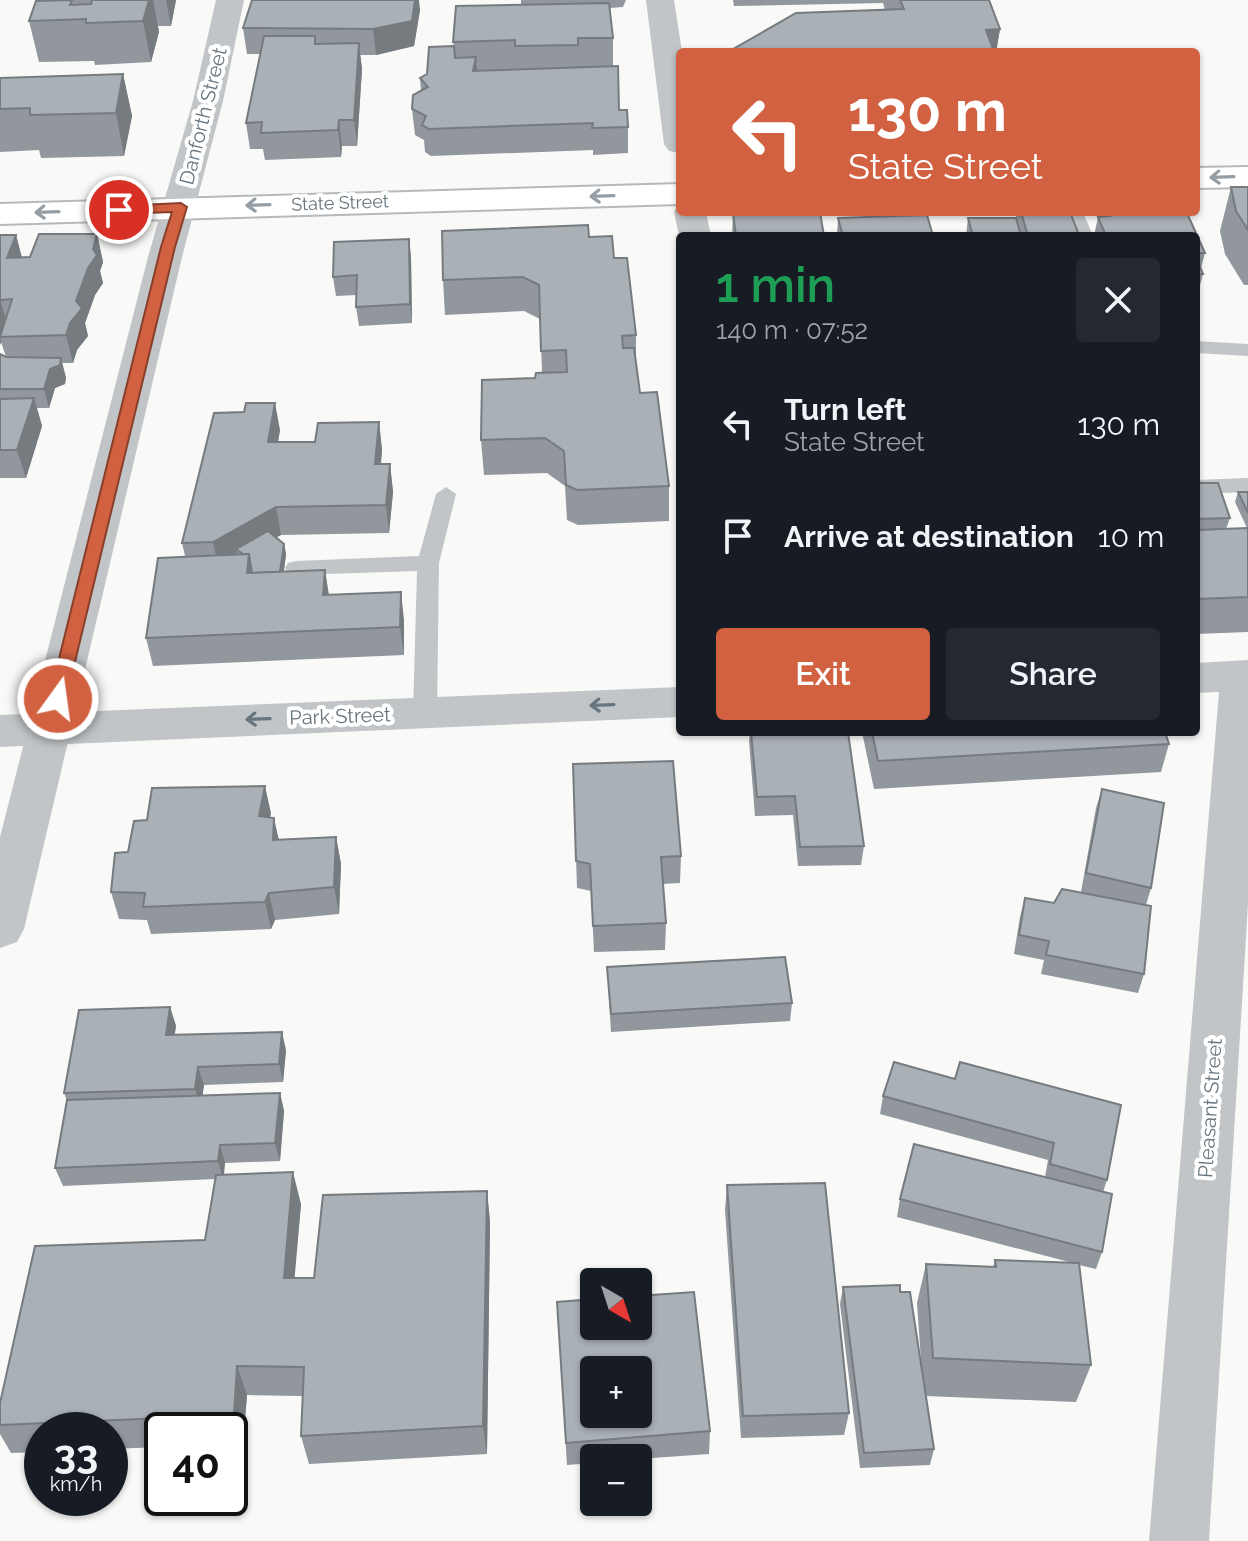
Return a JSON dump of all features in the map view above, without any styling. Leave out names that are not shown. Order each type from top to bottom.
[{"type":"main road","points":[[1200,178],[1248,177]]},
{"type":"main road","name":"State Street","points":[[0,214],[676,194]]},
{"type":"street","name":"Danforth Street","points":[[0,929],[168,247],[208,101],[230,0]]},
{"type":"street","points":[[660,0],[676,115]]},
{"type":"street","name":"Pleasant Street","points":[[1179,1541],[1228,676]]},
{"type":"street","name":"Park Street","points":[[0,731],[676,702]]},
{"type":"lane","points":[[1200,347],[1248,350]]},
{"type":"lane","points":[[1200,487],[1248,485]]},
{"type":"lane","points":[[425,713],[428,563],[446,494]]},
{"type":"lane","points":[[296,568],[428,563]]},
{"type":"building","points":[[72,0],[70,5],[91,4],[92,0],[149,0],[143,21],[29,21],[36,1]]},
{"type":"building","points":[[252,0],[415,0],[412,21],[373,29],[243,28]]},
{"type":"building","points":[[900,0],[989,0],[1000,29],[986,30],[993,48],[735,48],[796,13],[904,9]]},
{"type":"building","points":[[609,3],[613,38],[578,38],[578,45],[515,46],[515,40],[453,42],[456,6]]},
{"type":"building","points":[[264,36],[315,36],[315,44],[359,43],[354,120],[339,120],[338,130],[261,133],[262,122],[246,123]]},
{"type":"building","points":[[454,46],[455,58],[476,57],[473,71],[618,66],[619,110],[627,110],[628,127],[592,128],[593,123],[429,129],[422,125],[426,116],[412,109],[413,95],[428,87],[420,78],[427,74],[429,47]]},
{"type":"building","points":[[123,74],[116,113],[30,115],[30,108],[0,109],[0,78]]},
{"type":"building","points":[[1231,187],[1248,187],[1248,230],[1236,211]]},
{"type":"building","points":[[733,216],[821,216],[823,232],[735,232]]},
{"type":"building","points":[[927,216],[932,232],[842,232],[838,218]]},
{"type":"building","points":[[1022,216],[1072,216],[1078,232],[1027,232]]},
{"type":"building","points":[[1188,216],[1196,232],[1104,232],[1098,217]]},
{"type":"building","points":[[968,218],[1016,218],[1020,232],[972,232]]},
{"type":"building","points":[[588,225],[589,237],[612,236],[614,258],[627,258],[636,335],[622,336],[623,348],[634,348],[640,393],[657,392],[669,486],[577,490],[566,485],[564,451],[545,438],[481,440],[482,380],[535,378],[536,373],[567,372],[566,350],[541,351],[539,285],[523,277],[443,280],[442,231]]},
{"type":"building","points":[[39,234],[97,234],[93,249],[97,255],[88,268],[76,301],[82,308],[70,323],[66,335],[0,337],[12,299],[0,300],[0,235],[16,235],[7,258],[30,257]]},
{"type":"building","points":[[409,239],[410,304],[356,307],[357,275],[333,277],[334,242]]},
{"type":"building","points":[[0,354],[6,357],[61,358],[60,365],[50,369],[44,389],[0,389]]},
{"type":"building","points":[[34,398],[17,450],[0,450],[0,399]]},
{"type":"building","points":[[246,403],[275,403],[268,442],[315,442],[318,423],[379,422],[375,464],[390,464],[386,505],[276,507],[213,542],[182,543],[214,413],[244,412]]},
{"type":"building","points":[[1200,483],[1218,483],[1230,518],[1200,519]]},
{"type":"building","points":[[1238,492],[1248,492],[1248,513]]},
{"type":"building","points":[[1248,528],[1248,597],[1200,599],[1200,530]]},
{"type":"building","points":[[268,531],[284,544],[280,572],[252,573],[249,554],[236,549]]},
{"type":"building","points":[[249,554],[247,573],[325,570],[323,595],[401,592],[400,627],[146,638],[158,558]]},
{"type":"building","points":[[751,736],[849,736],[864,846],[800,847],[795,796],[757,797]]},
{"type":"building","points":[[873,736],[1166,736],[1169,744],[878,761]]},
{"type":"building","points":[[673,761],[681,856],[661,857],[666,923],[593,926],[590,864],[576,861],[573,764]]},
{"type":"building","points":[[265,786],[259,816],[274,818],[273,840],[336,837],[334,887],[269,893],[265,902],[143,907],[145,893],[111,892],[115,853],[128,852],[134,821],[147,820],[152,788]]},
{"type":"building","points":[[1102,789],[1164,803],[1151,888],[1086,873]]},
{"type":"building","points":[[1062,889],[1151,906],[1144,974],[1046,955],[1049,941],[1019,935],[1025,898],[1054,903]]},
{"type":"building","points":[[785,957],[792,1003],[611,1014],[607,967]]},
{"type":"building","points":[[170,1007],[166,1035],[282,1032],[279,1064],[198,1067],[195,1089],[64,1093],[79,1010]]},
{"type":"building","points":[[894,1062],[955,1079],[960,1062],[1121,1105],[1107,1180],[1050,1164],[1054,1143],[883,1096]]},
{"type":"building","points":[[280,1093],[275,1143],[220,1145],[218,1161],[55,1168],[67,1100]]},
{"type":"building","points":[[914,1144],[1112,1194],[1102,1252],[900,1199]]},
{"type":"building","points":[[293,1172],[284,1278],[314,1278],[323,1195],[487,1191],[483,1426],[301,1436],[304,1367],[237,1366],[234,1412],[144,1412],[144,1419],[128,1420],[128,1412],[24,1412],[24,1424],[0,1425],[0,1403],[35,1246],[205,1240],[216,1175]]},
{"type":"building","points":[[825,1183],[849,1413],[743,1416],[727,1185]]},
{"type":"building","points":[[995,1260],[1079,1263],[1091,1365],[933,1358],[926,1264],[996,1267]]},
{"type":"building","points":[[900,1285],[900,1292],[910,1292],[934,1449],[864,1453],[843,1287]]},
{"type":"building","points":[[694,1292],[710,1431],[566,1443],[557,1302],[580,1300],[580,1340],[652,1340],[652,1295]]},
{"type":"route","points":[[58,699],[168,247],[181,207],[119,210]]}]
